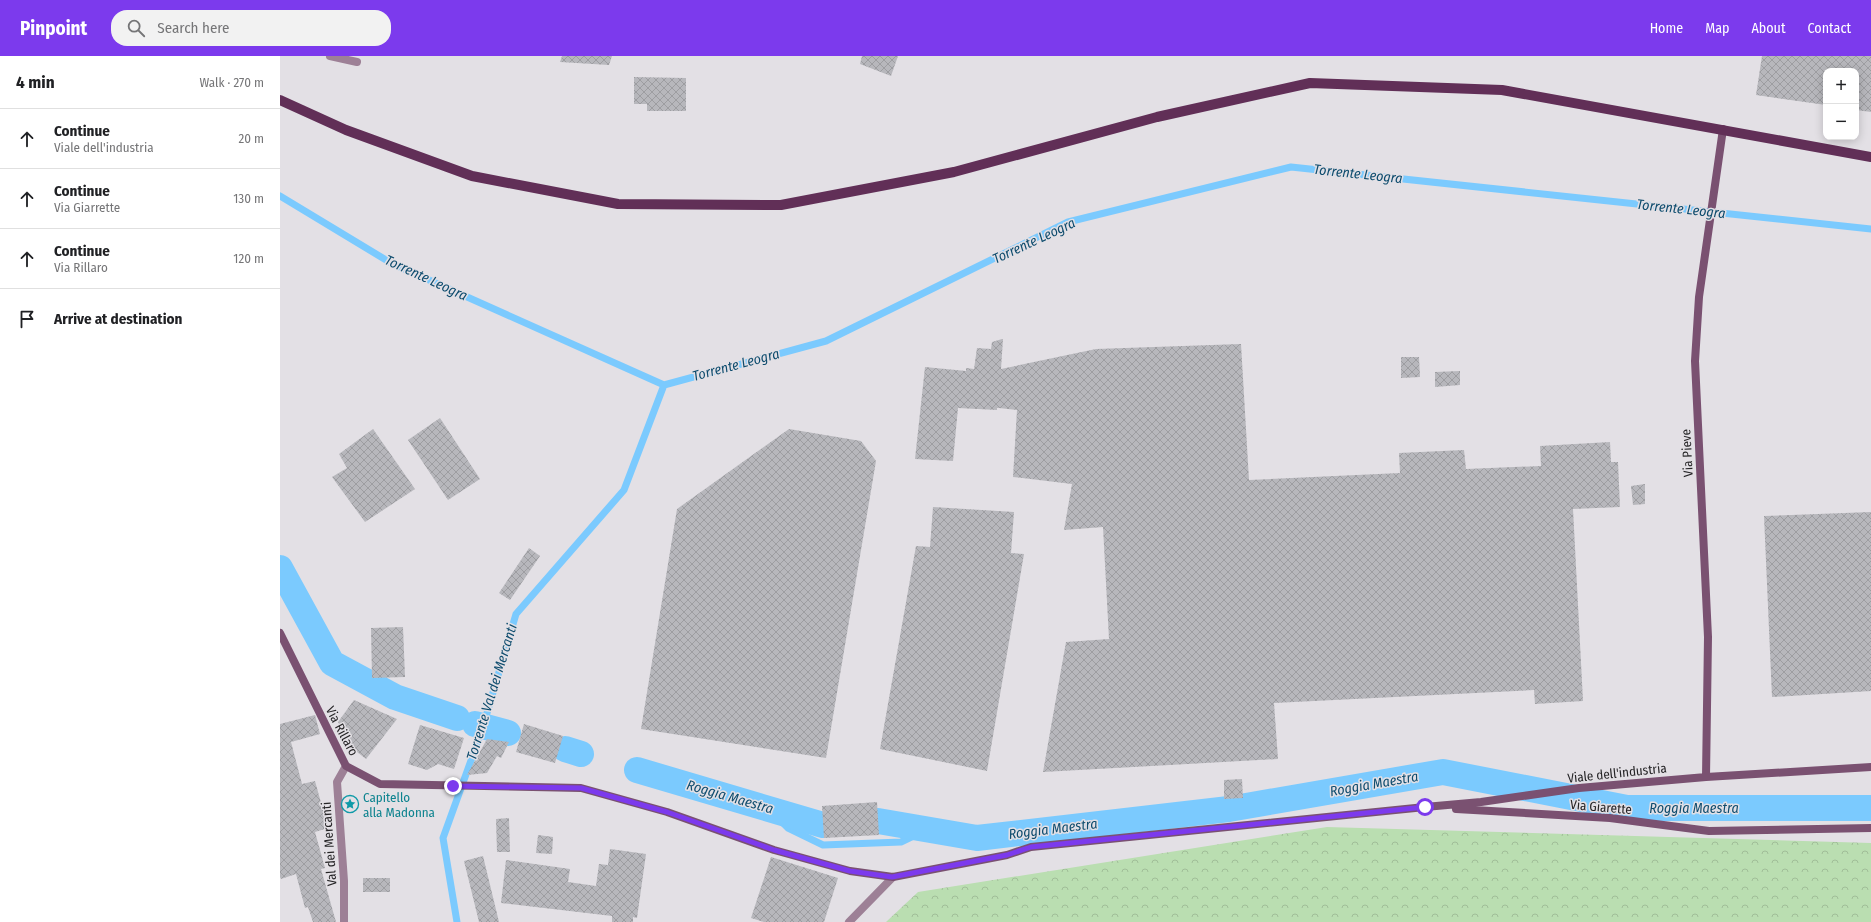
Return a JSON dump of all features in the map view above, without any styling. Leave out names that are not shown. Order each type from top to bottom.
[{"type":"main road","points":[[280,100],[346,130],[472,176],[618,204],[781,206],[954,172],[1157,117],[1310,83],[1502,90],[1871,157]]},
{"type":"street","points":[[330,56],[356,62]]},
{"type":"street","name":"Via Pieve","points":[[1706,777],[1708,637],[1695,361],[1699,298],[1723,129]]},
{"type":"street","name":"Via Rillaro","points":[[280,633],[346,766],[380,784],[581,788],[667,812],[774,850],[850,871],[892,877],[1007,855],[1031,847],[1367,813]]},
{"type":"street","name":"Val dei Mercanti","points":[[344,922],[344,881],[337,782],[346,766]]},
{"type":"street","name":"Viale dell'industria","points":[[1367,813],[1481,802],[1579,788],[1706,777],[1871,767]]},
{"type":"street","name":"Via Giarette","points":[[1425,807],[1610,818],[1709,831],[1871,828]]},
{"type":"street","points":[[849,922],[892,877]]},
{"type":"green space","points":[[1327,827],[1871,843],[1871,922],[886,922],[918,892]]},
{"type":"building","points":[[562,56],[612,56],[609,65],[560,62]]},
{"type":"building","points":[[862,56],[898,56],[891,76],[860,64]]},
{"type":"building","points":[[1762,56],[1871,56],[1871,112],[1859,110],[1859,68],[1823,68],[1823,105],[1756,95]]},
{"type":"building","points":[[634,77],[686,78],[686,111],[647,111],[647,104],[634,104]]},
{"type":"building","points":[[1003,339],[1001,369],[1096,349],[1241,344],[1249,480],[1400,473],[1399,453],[1464,450],[1466,469],[1541,466],[1540,446],[1610,442],[1611,462],[1618,462],[1620,507],[1573,509],[1583,701],[1535,704],[1534,690],[1274,703],[1278,759],[1043,772],[1066,642],[1109,639],[1103,527],[1064,530],[1072,484],[1013,477],[1017,410],[999,408],[997,408],[997,410],[958,408],[953,461],[915,459],[925,367],[966,371],[966,368],[974,369],[977,348],[991,349],[992,342]]},
{"type":"building","points":[[1401,357],[1419,357],[1420,377],[1401,378]]},
{"type":"building","points":[[1460,371],[1460,385],[1435,387],[1435,372]]},
{"type":"building","points":[[440,418],[480,479],[448,500],[408,440]]},
{"type":"building","points":[[373,429],[415,489],[365,522],[332,477],[347,468],[339,454]]},
{"type":"building","points":[[789,429],[861,441],[876,461],[826,758],[641,729],[677,509]]},
{"type":"building","points":[[1645,484],[1645,504],[1633,505],[1631,486]]},
{"type":"building","points":[[933,507],[1014,512],[1011,553],[1024,554],[987,771],[880,749],[916,546],[930,547]]},
{"type":"building","points":[[1871,512],[1871,691],[1772,697],[1764,516]]},
{"type":"building","points":[[529,548],[540,556],[510,600],[499,593]]},
{"type":"building","points":[[403,627],[405,677],[372,678],[371,628]]},
{"type":"building","points":[[354,700],[397,719],[366,759],[352,748],[338,722]]},
{"type":"building","points":[[315,715],[320,734],[291,742],[302,784],[315,781],[328,828],[315,832],[325,868],[321,869],[336,922],[313,922],[308,907],[305,908],[296,874],[281,879],[280,877],[280,724]]},
{"type":"building","points":[[524,724],[563,736],[555,763],[516,752]]},
{"type":"building","points":[[420,725],[464,738],[454,769],[438,764],[427,770],[408,764]]},
{"type":"building","points":[[487,739],[509,742],[501,758],[497,756],[487,773],[467,775]]},
{"type":"building","points":[[1242,779],[1243,798],[1224,799],[1224,780]]},
{"type":"building","points":[[877,802],[879,835],[824,838],[822,806]]},
{"type":"building","points":[[509,818],[510,852],[497,852],[496,819]]},
{"type":"building","points":[[538,835],[553,837],[552,854],[536,853]]},
{"type":"building","points":[[610,849],[646,854],[637,918],[633,917],[633,922],[612,922],[612,916],[501,903],[506,860],[570,869],[568,882],[596,886],[599,864],[608,865]]},
{"type":"building","points":[[483,856],[499,922],[479,922],[464,861]]},
{"type":"building","points":[[771,857],[838,878],[824,922],[764,922],[751,918]]},
{"type":"building","points":[[363,878],[390,878],[390,892],[363,892]]},
{"type":"waterway","name":"Torrente Leogra","points":[[280,196],[391,263],[664,385],[826,341],[1068,222],[1291,167],[1871,229]]},
{"type":"waterway","name":"Torrente Val dei Mercanti","points":[[457,922],[443,838],[482,730],[516,614],[624,490],[664,385]]},
{"type":"waterway","name":"Roggia Maestra","points":[[280,568],[332,663],[395,697],[457,718]]},
{"type":"waterway","name":"Roggia Maestra","points":[[475,724],[508,733]]},
{"type":"waterway","name":"Roggia Maestra","points":[[565,749],[581,754]]},
{"type":"waterway","name":"Roggia Maestra","points":[[637,770],[823,825]]},
{"type":"waterway","name":"Roggia Maestra","points":[[878,821],[977,838],[1229,809],[1443,772],[1627,808],[1871,808]]},
{"type":"waterway","points":[[768,808],[788,828],[823,845],[901,842],[928,829]]},
{"type":"place","name":"Capitello alla Madonna","points":[[350,804]]},
{"type":"route","points":[[453,786],[581,788],[667,812],[774,850],[850,871],[892,877],[1007,855],[1031,847],[1425,807]]}]
